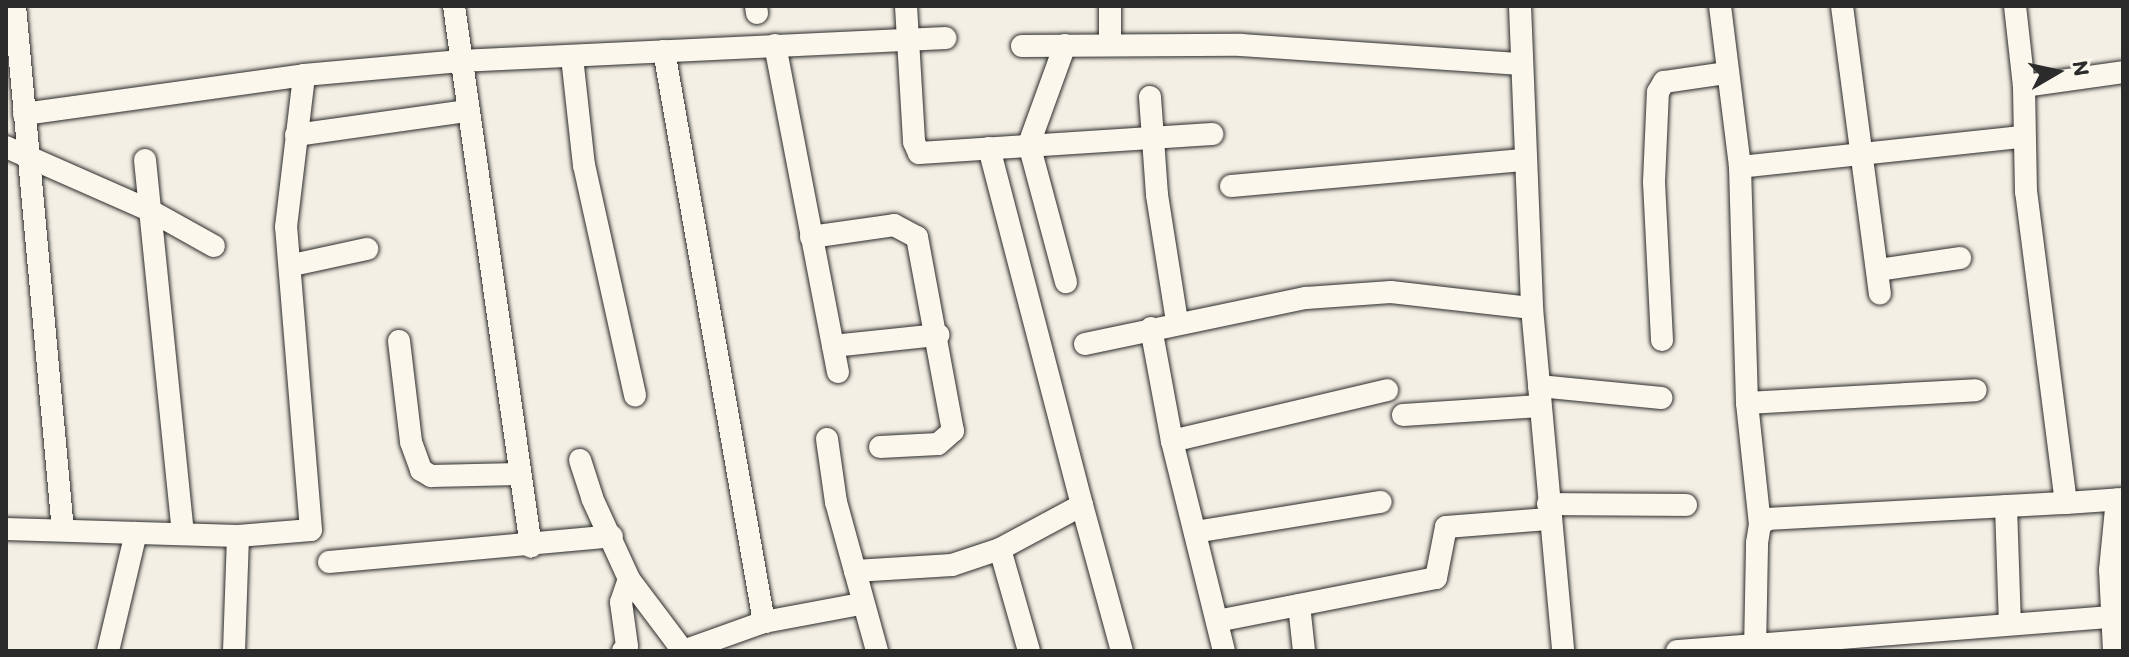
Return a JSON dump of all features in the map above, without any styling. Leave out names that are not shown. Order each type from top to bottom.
[{"type":"street","points":[[15,6],[63,530]]},
{"type":"street","points":[[454,6],[531,547]]},
{"type":"street","points":[[906,6],[914,142],[919,153],[1212,134]]},
{"type":"street","points":[[1110,6],[1110,43]]},
{"type":"street","points":[[1520,6],[1523,160],[1532,308],[1563,651]]},
{"type":"street","points":[[1720,6],[1740,167],[1747,403],[1760,525],[1754,647]]},
{"type":"street","points":[[1842,6],[1880,293]]},
{"type":"street","points":[[2015,6],[2024,86],[2022,137],[2066,503]]},
{"type":"street","points":[[24,114],[304,75],[460,61],[945,38]]},
{"type":"street","points":[[1022,46],[1110,43],[1272,47],[1521,64]]},
{"type":"street","points":[[775,45],[838,372]]},
{"type":"street","points":[[1065,45],[1029,144],[1066,282]]},
{"type":"street","points":[[664,51],[764,622]]},
{"type":"street","points":[[572,57],[587,180],[635,395]]},
{"type":"street","points":[[2024,86],[2123,72]]},
{"type":"street","points":[[1662,340],[1654,182],[1658,92],[1664,82],[1726,73]]},
{"type":"street","points":[[6,529],[238,536],[311,530],[294,363],[293,265],[286,216],[304,75]]},
{"type":"street","points":[[1150,97],[1152,139],[1177,321]]},
{"type":"street","points":[[296,135],[467,111]]},
{"type":"street","points":[[1740,167],[1861,157],[2022,137]]},
{"type":"street","points":[[6,147],[151,211],[214,246]]},
{"type":"street","points":[[989,148],[1122,651]]},
{"type":"street","points":[[145,160],[183,533]]},
{"type":"street","points":[[1231,186],[1523,160]]},
{"type":"street","points":[[811,237],[894,225],[908,229],[917,237],[938,335],[951,437],[938,444],[880,447]]},
{"type":"street","points":[[293,265],[367,249]]},
{"type":"street","points":[[1878,270],[1960,258]]},
{"type":"street","points":[[1085,344],[1177,321],[1306,298],[1391,292],[1532,308]]},
{"type":"street","points":[[1151,328],[1172,441],[1224,651]]},
{"type":"street","points":[[833,346],[938,335]]},
{"type":"street","points":[[399,341],[411,442],[421,470],[431,476],[519,474]]},
{"type":"street","points":[[1172,441],[1387,390]]},
{"type":"street","points":[[1747,403],[1976,390]]},
{"type":"street","points":[[1403,415],[1540,396],[1661,398]]},
{"type":"street","points":[[827,439],[836,502],[855,571],[860,604],[877,651]]},
{"type":"street","points":[[580,460],[629,579],[683,651],[764,622],[860,604]]},
{"type":"street","points":[[1760,525],[1779,519],[2120,499],[2110,570],[2114,651]]},
{"type":"street","points":[[1195,532],[1381,502]]},
{"type":"street","points":[[855,571],[952,565],[1000,549],[1082,505]]},
{"type":"street","points":[[1217,621],[1436,578],[1446,527],[1548,511],[1686,505]]},
{"type":"street","points":[[2006,506],[2010,624]]},
{"type":"street","points":[[108,651],[136,533]]},
{"type":"street","points":[[234,651],[238,536]]},
{"type":"street","points":[[329,562],[531,547],[612,536]]},
{"type":"street","points":[[1000,549],[1029,651]]},
{"type":"street","points":[[623,651],[627,646],[621,602],[629,579]]},
{"type":"street","points":[[1299,605],[1304,651]]},
{"type":"street","points":[[1677,651],[2113,617]]}]
